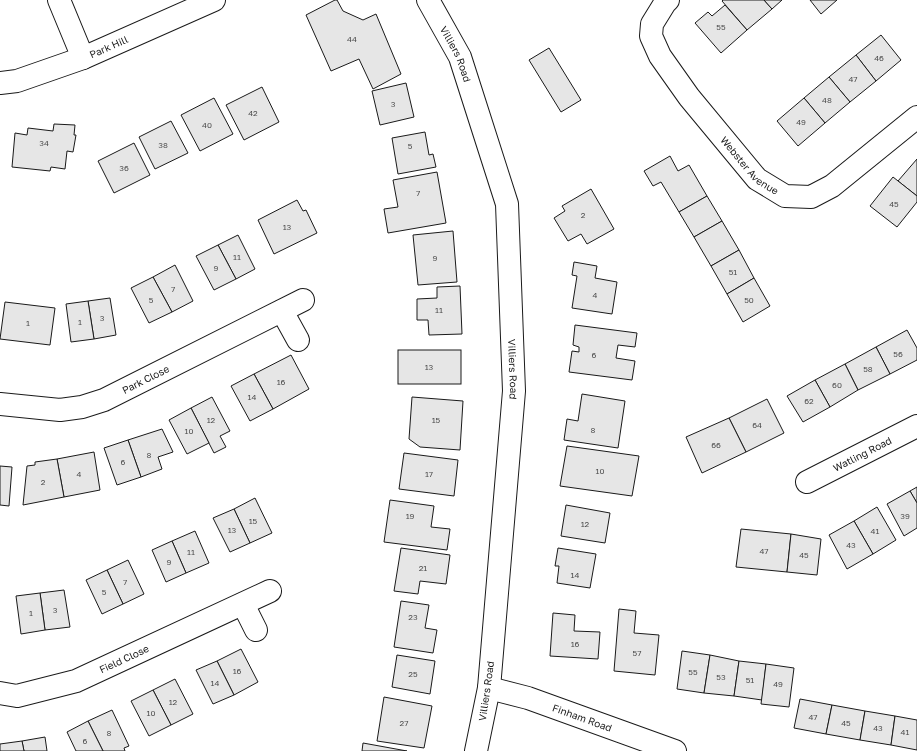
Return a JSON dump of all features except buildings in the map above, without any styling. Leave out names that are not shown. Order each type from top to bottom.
[{"type":"street","points":[[59,0],[83,58]]},
{"type":"street","name":"Park Hill","points":[[0,83],[17,81],[83,58],[214,0]]},
{"type":"street","name":"Villiers Road","points":[[428,0],[460,57],[507,204],[514,391],[489,688],[476,751]]},
{"type":"street","name":"Webster Avenue","points":[[668,0],[652,24],[651,36],[660,56],[689,97],[757,179],[785,196],[810,197],[832,186],[917,117]]},
{"type":"street","name":"Park Close","points":[[0,404],[60,410],[82,407],[104,400],[303,300]]},
{"type":"street","points":[[282,311],[298,340]]},
{"type":"street","name":"Watling Road","points":[[807,482],[917,426]]},
{"type":"street","name":"Field Close","points":[[0,694],[17,696],[76,681],[270,591]]},
{"type":"street","points":[[243,604],[256,630]]},
{"type":"street","name":"Finham Road","points":[[489,688],[528,698],[675,751]]}]
